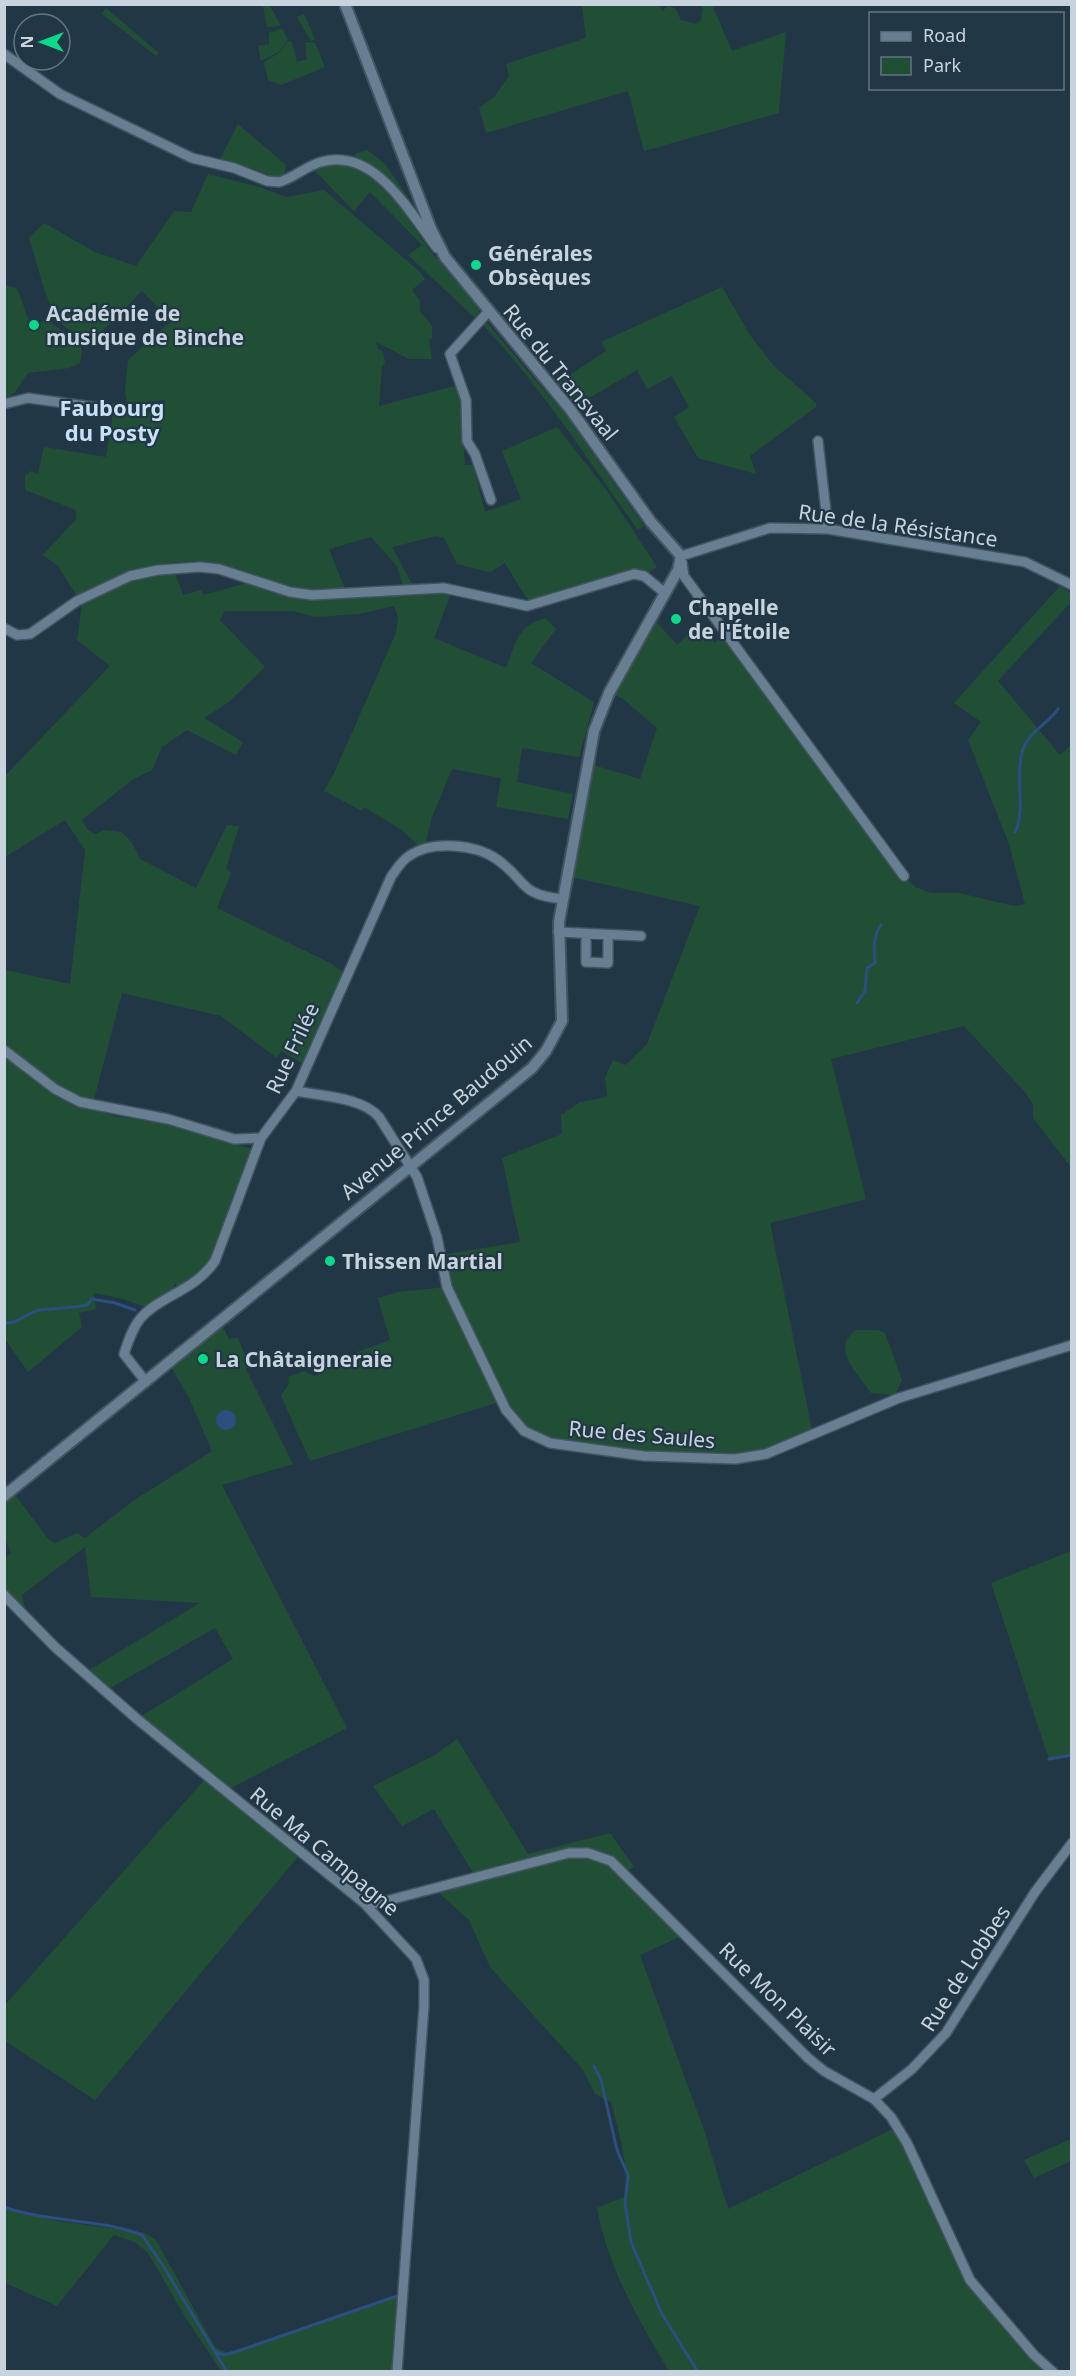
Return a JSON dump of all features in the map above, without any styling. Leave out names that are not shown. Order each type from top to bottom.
[{"type":"street","name":"Rue du Transvaal","points":[[345,4],[431,229],[445,257],[570,409],[657,529],[681,556]]},
{"type":"street","points":[[4,54],[60,94],[205,162],[234,168],[267,181],[279,182],[322,161],[348,160],[363,165],[379,176],[445,257]]},
{"type":"street","points":[[488,312],[450,354],[466,400],[467,441],[476,454],[491,500]]},
{"type":"street","points":[[4,404],[28,398],[123,411]]},
{"type":"street","points":[[818,441],[828,529]]},
{"type":"street","name":"Rue de la Résistance","points":[[681,556],[770,528],[828,529],[1025,561],[1071,585]]},
{"type":"street","points":[[681,556],[684,576],[904,876]]},
{"type":"street","name":"Avenue Prince Baudouin","points":[[4,1496],[532,1068],[556,1036],[563,1014],[558,932],[590,745],[598,717],[609,693],[678,570],[681,556]]},
{"type":"street","points":[[6,633],[30,634],[77,601],[130,576],[184,567],[219,569],[290,592],[312,595],[444,588],[513,603],[535,604],[634,574],[644,576],[665,593]]},
{"type":"street","name":"Rue Frilée","points":[[146,1382],[123,1354],[130,1337],[140,1318],[196,1282],[207,1273],[215,1261],[261,1138],[296,1090],[391,877],[411,854],[431,848],[447,847],[481,851],[500,861],[532,893],[563,899]]},
{"type":"street","points":[[558,932],[641,936]]},
{"type":"street","points":[[586,935],[586,962],[608,963],[608,936]]},
{"type":"street","points":[[4,1050],[55,1089],[80,1102],[168,1119],[234,1139],[249,1141],[261,1138]]},
{"type":"street","name":"Rue des Saules","points":[[296,1090],[372,1109],[417,1177],[437,1237],[447,1287],[506,1410],[524,1431],[550,1443],[644,1456],[735,1459],[766,1454],[899,1398],[1071,1345]]},
{"type":"street","name":"Rue Ma Campagne","points":[[4,1595],[55,1647],[129,1712],[364,1903],[410,1951],[422,1973],[425,1985],[397,2372]]},
{"type":"street","name":"Rue de Lobbes","points":[[874,2099],[912,2069],[946,2033],[1035,1892],[1071,1843]]},
{"type":"street","name":"Rue Mon Plaisir","points":[[364,1903],[378,1903],[554,1855],[578,1852],[600,1856],[625,1873],[808,2058],[824,2071],[874,2099],[891,2117],[907,2143],[970,2280],[1035,2355],[1053,2372]]},
{"type":"green space","points":[[582,5],[659,5],[662,11],[668,6],[675,8],[681,20],[696,24],[701,20],[703,5],[712,5],[732,51],[786,32],[779,113],[644,151],[628,91],[486,133],[479,108],[494,97],[509,76],[506,64],[586,38]]},
{"type":"green space","points":[[263,6],[270,6],[281,26],[267,27]]},
{"type":"green space","points":[[106,8],[159,53],[156,56],[102,14]]},
{"type":"green space","points":[[304,14],[315,39],[311,41],[297,17]]},
{"type":"green space","points":[[282,28],[288,40],[279,52],[261,61],[258,46],[269,44],[269,33]]},
{"type":"green space","points":[[288,41],[292,42],[297,62],[307,59],[305,42],[315,43],[325,67],[281,85],[268,80],[264,62],[279,53]]},
{"type":"green space","points":[[238,124],[286,165],[284,176],[278,180],[254,169],[219,161]]},
{"type":"green space","points":[[367,150],[385,164],[419,213],[415,214],[396,189],[373,166],[354,157],[355,154]]},
{"type":"green space","points":[[332,164],[351,167],[367,173],[380,183],[403,210],[423,241],[478,308],[479,312],[475,318],[408,255],[422,245],[370,192],[354,211],[313,169]]},
{"type":"green space","points":[[208,174],[259,187],[286,197],[324,190],[419,271],[425,279],[412,290],[420,301],[420,311],[432,326],[432,338],[429,340],[432,359],[409,359],[376,342],[378,349],[383,352],[385,364],[382,366],[379,406],[459,385],[465,465],[473,465],[485,512],[521,499],[502,451],[557,427],[605,488],[657,567],[646,574],[531,600],[525,596],[505,563],[490,572],[457,564],[444,538],[437,536],[392,547],[413,586],[403,586],[397,566],[371,537],[329,549],[346,591],[302,588],[231,567],[191,561],[140,569],[77,596],[58,566],[43,555],[76,519],[76,510],[25,490],[25,476],[31,471],[38,474],[44,447],[106,457],[113,414],[123,416],[165,410],[165,400],[127,404],[125,392],[128,360],[171,321],[142,291],[96,337],[71,331],[55,315],[29,238],[44,223],[95,252],[136,266],[174,211],[191,212]]},
{"type":"green space","points":[[4,285],[16,288],[33,326],[41,321],[49,322],[80,343],[82,350],[80,363],[69,368],[28,373],[15,392],[5,400]]},
{"type":"green space","points":[[722,287],[750,335],[773,365],[816,403],[816,407],[750,456],[756,474],[698,458],[674,417],[689,407],[672,376],[647,389],[637,370],[570,409],[552,387],[606,351],[601,342]]},
{"type":"green space","points":[[487,323],[567,417],[644,526],[638,530],[545,399],[483,325]]},
{"type":"green space","points":[[175,573],[183,595],[201,590],[203,595],[251,582],[271,593],[305,598],[355,598],[415,591],[451,593],[434,638],[506,668],[515,643],[523,631],[536,621],[545,618],[556,629],[531,663],[594,702],[579,757],[522,748],[517,782],[573,794],[568,819],[496,807],[501,778],[452,769],[432,817],[425,846],[420,847],[402,830],[364,807],[362,811],[324,791],[396,633],[398,617],[394,606],[359,614],[315,617],[293,611],[225,611],[220,620],[265,667],[229,702],[204,718],[243,742],[236,755],[187,730],[162,747],[152,770],[132,780],[82,820],[88,830],[95,834],[105,830],[121,832],[131,841],[140,859],[196,888],[227,825],[239,826],[226,869],[231,873],[217,908],[332,964],[343,972],[303,1064],[281,1051],[277,1058],[221,1016],[122,993],[93,1103],[68,1094],[57,1087],[5,1045],[5,970],[70,984],[85,850],[65,820],[5,857],[5,776],[110,666],[77,640],[82,604],[128,581]]},
{"type":"green space","points":[[1060,586],[1071,594],[1071,602],[998,681],[1060,755],[1071,745],[1071,1167],[1033,1118],[1033,1104],[1024,1091],[964,1026],[831,1059],[866,1199],[770,1223],[813,1435],[766,1454],[644,1456],[536,1438],[502,1401],[310,1461],[281,1396],[289,1384],[288,1377],[304,1371],[314,1376],[323,1373],[322,1365],[390,1340],[378,1298],[398,1292],[447,1287],[441,1255],[520,1242],[502,1158],[562,1134],[561,1115],[580,1102],[607,1097],[605,1078],[613,1060],[626,1065],[647,1044],[700,906],[567,876],[587,763],[640,779],[657,728],[622,698],[609,693],[653,618],[677,645],[700,623],[715,643],[725,632],[904,876],[915,887],[931,893],[959,893],[1014,906],[1025,904],[1009,844],[968,740],[981,722],[954,703]]},
{"type":"green space","points":[[4,1052],[49,1089],[72,1103],[113,1116],[161,1123],[252,1149],[252,1157],[213,1256],[202,1272],[178,1288],[175,1283],[172,1292],[148,1308],[123,1299],[94,1293],[96,1309],[79,1313],[82,1327],[28,1372],[5,1339]]},
{"type":"green space","points":[[220,1321],[229,1339],[238,1338],[250,1367],[246,1369],[293,1464],[222,1485],[347,1728],[225,1791],[302,1852],[95,2100],[5,2041],[5,2005],[207,1777],[137,1719],[233,1659],[215,1628],[105,1691],[84,1673],[200,1603],[91,1597],[85,1547],[22,1595],[26,1614],[5,1595],[5,1558],[11,1553],[4,1537],[5,1496],[8,1493],[16,1496],[49,1540],[55,1543],[77,1533],[85,1538],[133,1501],[212,1451],[190,1400],[169,1363]]},
{"type":"green space","points":[[856,1330],[878,1330],[885,1333],[902,1380],[895,1395],[871,1393],[849,1362],[845,1345],[848,1337]]},
{"type":"green space","points":[[1071,1551],[1071,1755],[1049,1759],[991,1583]]},
{"type":"green space","points":[[457,1739],[528,1854],[610,1833],[634,1867],[625,1872],[686,1934],[640,1955],[705,2133],[728,2209],[897,2127],[962,2266],[1053,2371],[669,2371],[635,2312],[616,2272],[597,2208],[626,2196],[625,2161],[611,2102],[595,2094],[583,2070],[490,1967],[469,1920],[440,1894],[436,1887],[475,1876],[434,1809],[402,1826],[373,1786],[435,1755]]},
{"type":"green space","points":[[1071,2139],[1071,2161],[1034,2178],[1024,2160]]},
{"type":"green space","points":[[4,2207],[51,2220],[145,2233],[156,2240],[215,2347],[229,2354],[383,2300],[404,2297],[397,2371],[221,2371],[184,2315],[148,2253],[135,2242],[114,2235],[57,2306],[5,2283]]},
{"type":"water","points":[[226,1410],[233,1413],[236,1420],[233,1427],[226,1430],[219,1427],[216,1420],[219,1413]]},
{"type":"waterway","points":[[1015,832],[1020,814],[1022,752],[1033,734],[1058,709]]},
{"type":"waterway","points":[[857,1003],[865,991],[867,968],[875,963],[875,941],[881,925]]},
{"type":"waterway","points":[[4,1323],[14,1322],[40,1310],[87,1305],[92,1299],[115,1303],[135,1310]]},
{"type":"waterway","points":[[1049,1759],[1072,1755]]},
{"type":"waterway","points":[[594,2066],[601,2080],[617,2150],[628,2175],[625,2203],[631,2242],[662,2314],[698,2372]]},
{"type":"waterway","points":[[4,2207],[38,2216],[108,2226],[142,2235],[227,2372]]},
{"type":"waterway","points":[[217,2352],[223,2355],[235,2352],[397,2296]]},
{"type":"place","name":"Générales Obsèques","points":[[476,265]]},
{"type":"place","name":"Académie de musique de Binche","points":[[34,325]]},
{"type":"place","name":"Chapelle de l'Étoile","points":[[676,619]]},
{"type":"place","name":"Thissen Martial","points":[[330,1261]]},
{"type":"place","name":"La Châtaigneraie","points":[[203,1359]]},
{"type":"district","name":"Faubourg du Posty","points":[[112,420]]}]
